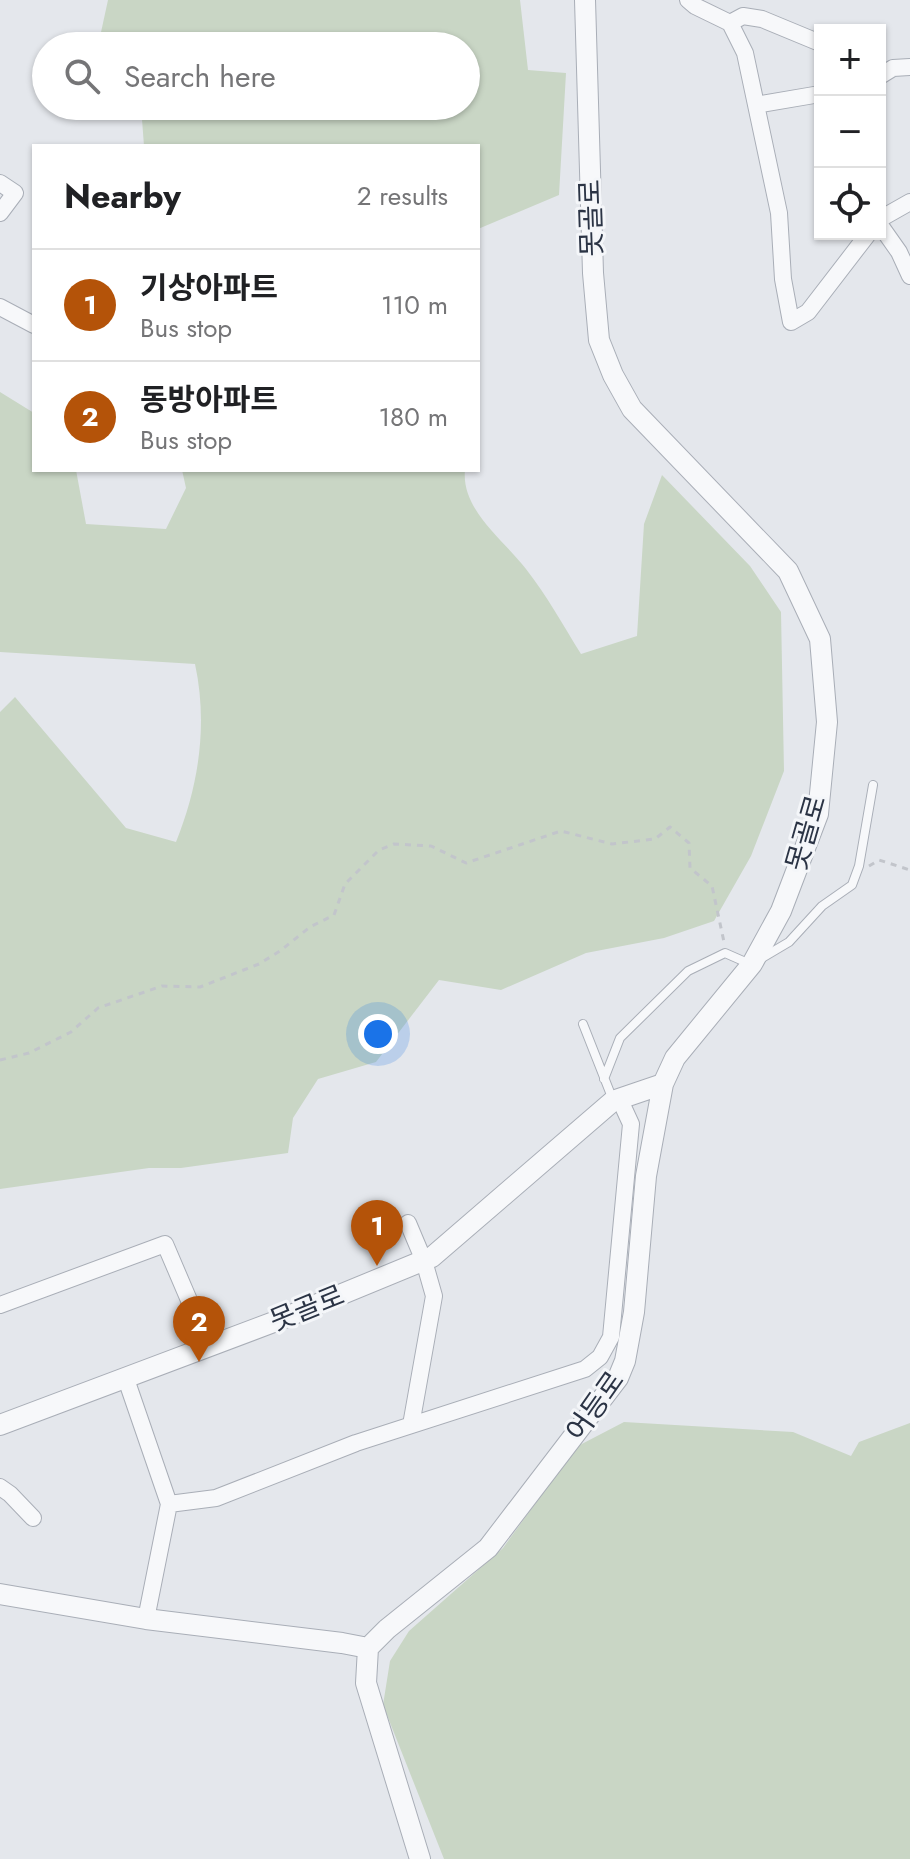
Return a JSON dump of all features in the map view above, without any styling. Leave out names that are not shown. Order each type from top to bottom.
[{"type":"street","name":"못골로","points":[[0,1425],[209,1347],[432,1257],[616,1100],[663,1084],[675,1058],[752,964],[781,911],[818,814],[827,722],[820,639],[788,571],[632,409],[613,375],[599,340],[593,273],[585,0]]},
{"type":"street","points":[[688,0],[730,23],[745,53],[779,213],[783,279],[791,322],[808,312],[863,240]]},
{"type":"street","points":[[730,23],[743,16],[762,19],[814,41]]},
{"type":"street","points":[[886,72],[893,68],[910,67]]},
{"type":"street","points":[[756,105],[814,95]]},
{"type":"street","points":[[0,183],[15,193],[0,213]]},
{"type":"street","points":[[886,218],[910,202]]},
{"type":"street","points":[[886,229],[905,250],[910,276]]},
{"type":"street","points":[[0,307],[32,324]]},
{"type":"street","name":"어등로","points":[[368,1648],[387,1629],[488,1548],[618,1378],[625,1361],[634,1312],[646,1176],[663,1084]]},
{"type":"street","points":[[169,1504],[216,1498],[356,1443],[585,1369],[600,1357],[611,1337],[631,1124],[616,1100]]},
{"type":"street","points":[[408,1223],[434,1296],[411,1425]]},
{"type":"street","points":[[0,1305],[165,1244],[209,1347]]},
{"type":"street","points":[[126,1379],[169,1504],[146,1619]]},
{"type":"street","points":[[0,1487],[33,1518]]},
{"type":"street","points":[[0,1594],[146,1619],[368,1648],[366,1683],[420,1859]]},
{"type":"lane","points":[[604,1079],[620,1038],[688,971],[725,953],[752,964],[789,942],[822,906],[852,885],[873,785]]},
{"type":"lane","points":[[583,1024],[604,1079],[616,1100]]},
{"type":"path","points":[[0,1060],[29,1053],[71,1032],[98,1008],[162,986],[200,987],[259,964],[310,927],[334,915],[345,884],[379,850],[394,844],[431,846],[466,863],[561,831],[612,844],[655,839],[670,827],[689,843],[690,868],[712,886],[722,924],[725,953]]},
{"type":"path","points":[[855,876],[879,860],[910,870]]},
{"type":"green space","points":[[108,0],[520,0],[528,70],[566,73],[559,195],[480,228],[480,144],[144,144],[142,120],[480,120],[480,32],[101,32]]},
{"type":"green space","points":[[0,392],[32,412],[32,472],[76,472],[86,524],[166,529],[186,488],[182,472],[465,472],[466,485],[477,511],[534,579],[581,654],[637,636],[644,524],[662,475],[750,566],[781,612],[784,771],[751,856],[714,921],[664,938],[586,953],[501,990],[439,980],[376,1062],[318,1079],[293,1118],[288,1153],[0,1189],[0,712],[15,697],[126,828],[176,842],[196,776],[201,709],[195,664],[0,652]]},
{"type":"green space","points":[[624,1422],[793,1432],[851,1456],[859,1442],[910,1423],[910,1859],[444,1859],[383,1705],[390,1661],[409,1631],[503,1548],[576,1447]]},
{"type":"place","name":"기상아파트","points":[[377,1266]]},
{"type":"place","name":"동방아파트","points":[[199,1362]]}]
